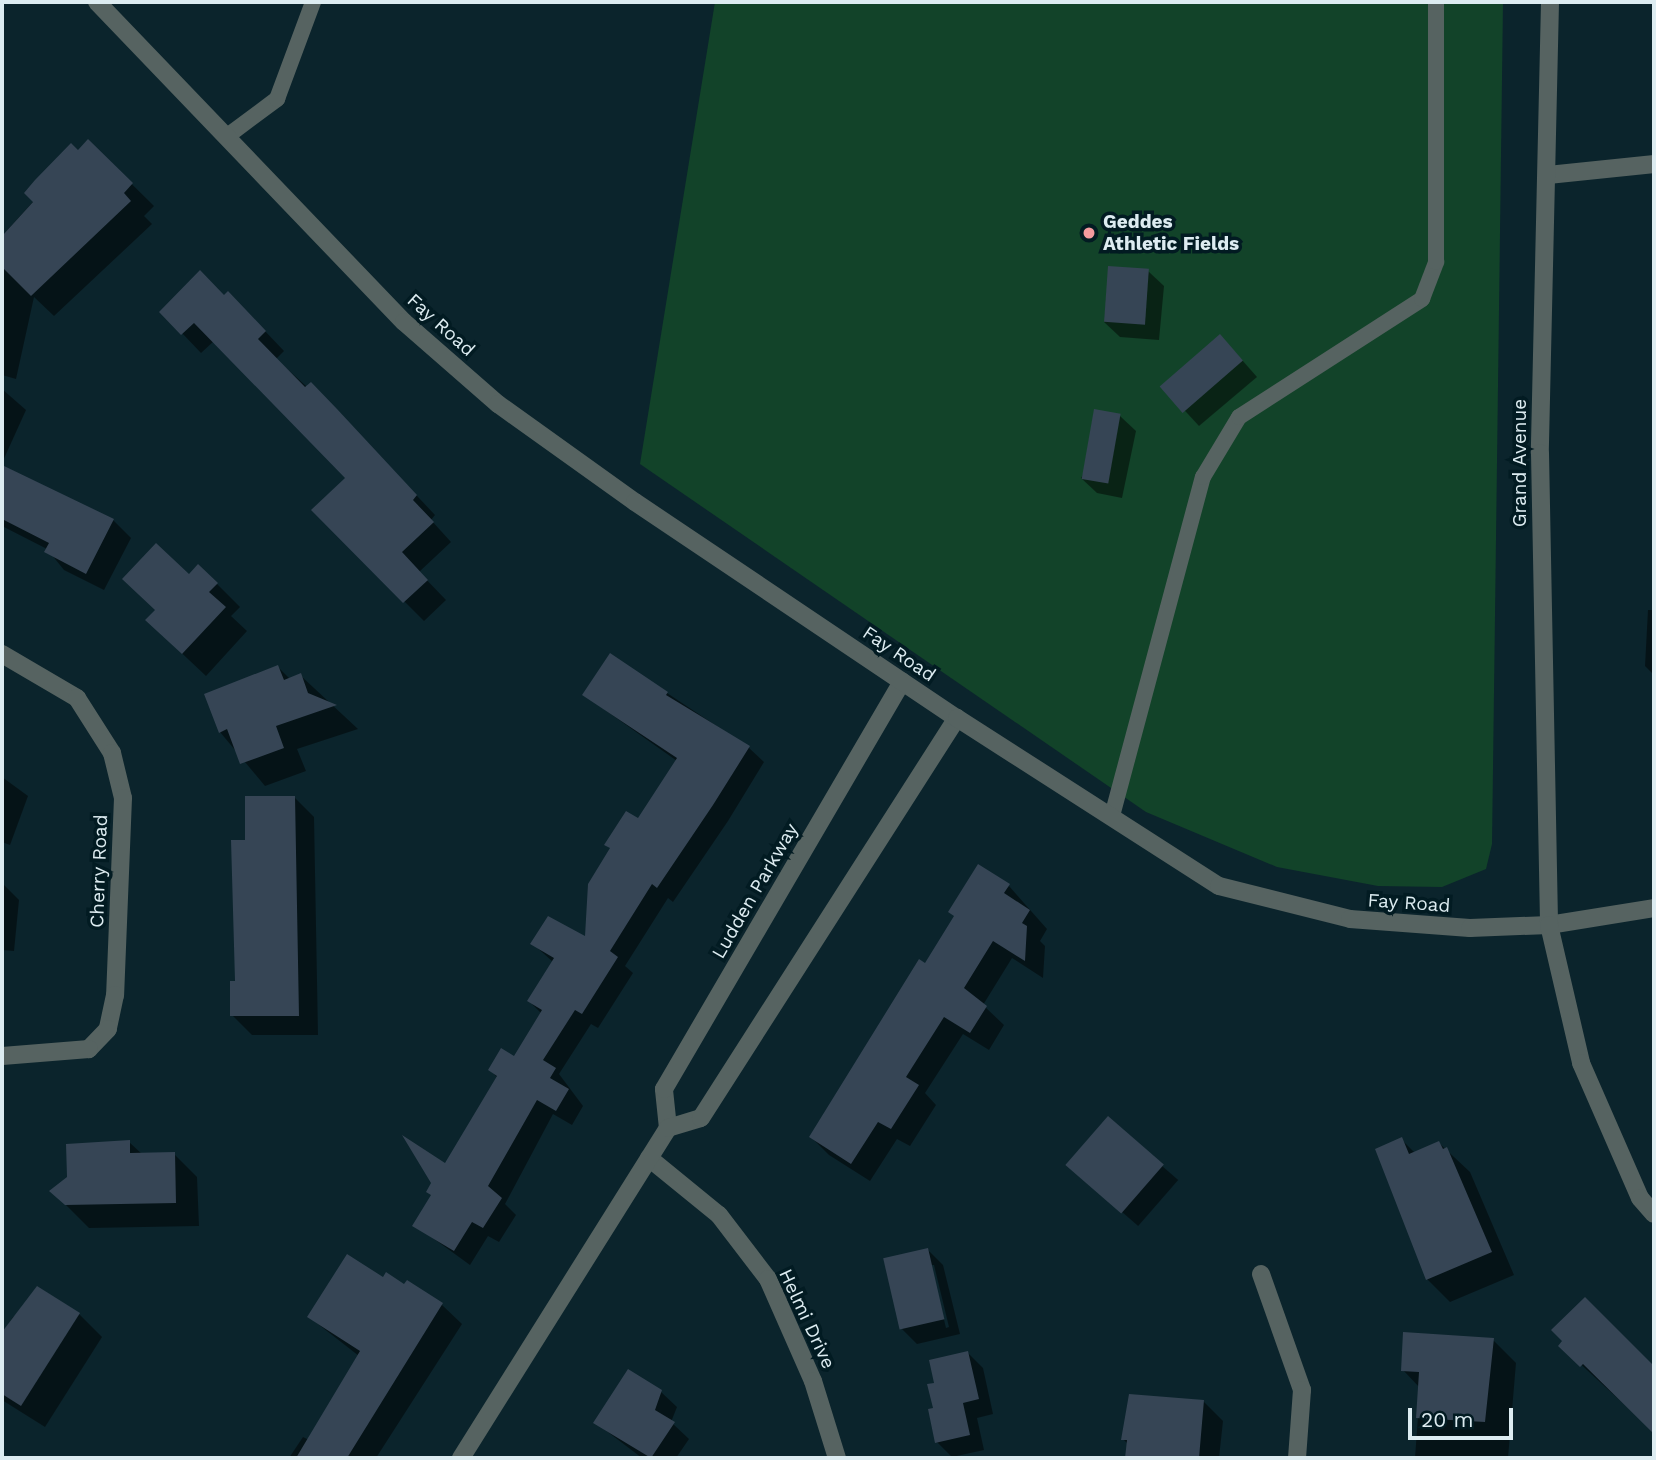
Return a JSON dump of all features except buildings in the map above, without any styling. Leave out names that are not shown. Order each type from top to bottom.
[{"type":"street","name":"Fay Road","points":[[97,2],[404,322],[498,404],[635,502],[957,718],[1219,886],[1350,919],[1470,929],[1549,925],[1654,908]]},
{"type":"street","name":"Grand Avenue","points":[[1549,925],[1540,453],[1550,2]]},
{"type":"street","points":[[1548,175],[1654,164]]},
{"type":"street","name":"Cherry Road","points":[[2,654],[77,698],[112,753],[123,798],[115,995],[108,1029],[89,1049],[2,1056]]},
{"type":"street","name":"Ludden Parkway","points":[[668,1128],[664,1089],[902,681]]},
{"type":"street","points":[[461,1458],[668,1128],[701,1118],[957,718]]},
{"type":"street","points":[[1549,925],[1581,1063],[1640,1198],[1654,1214]]},
{"type":"street","name":"Helmi Drive","points":[[649,1158],[719,1215],[768,1279],[813,1381],[837,1458]]},
{"type":"street","points":[[1261,1274],[1302,1390],[1297,1458]]},
{"type":"lane","points":[[226,137],[277,99],[313,2]]},
{"type":"lane","points":[[1112,816],[1203,477],[1239,417],[1422,299],[1436,262],[1436,2]]},
{"type":"green space","name":"Geddes Athletic Fields","points":[[715,2],[1503,2],[1492,844],[1486,869],[1442,887],[1378,886],[1277,867],[1146,812],[640,464]]},
{"type":"place","name":"Geddes Athletic Fields","points":[[1089,233]]}]
